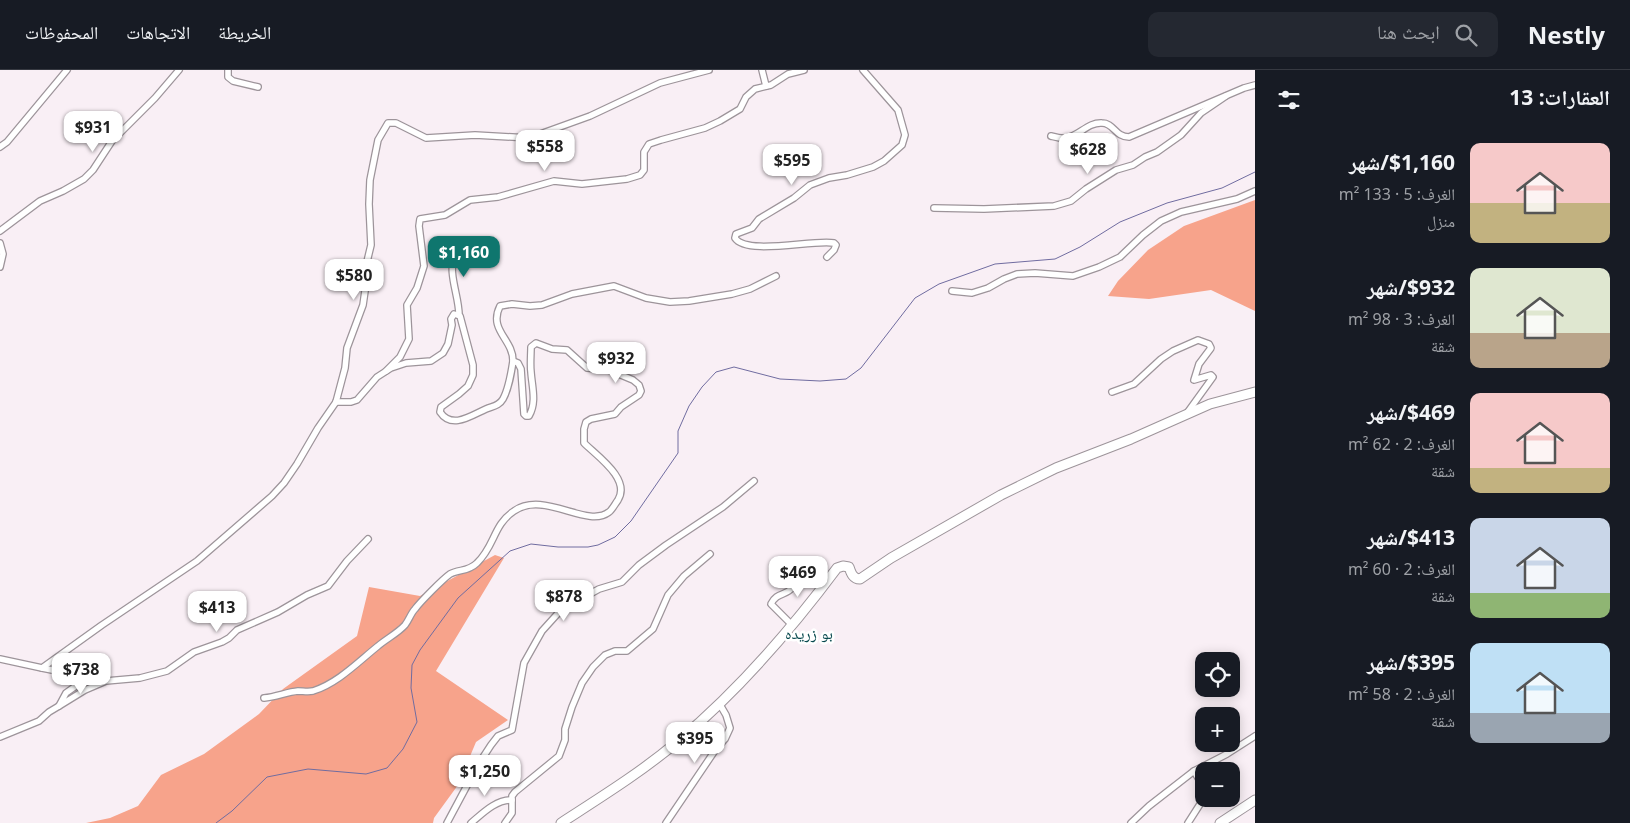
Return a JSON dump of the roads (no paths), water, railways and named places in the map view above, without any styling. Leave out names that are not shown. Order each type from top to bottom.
[{"type":"street","points":[[0,147],[7,142],[67,70]]},
{"type":"street","points":[[0,231],[40,201],[84,179],[93,170],[119,133],[155,98],[179,70]]},
{"type":"street","points":[[228,70],[228,77],[233,81],[258,87]]},
{"type":"street","points":[[42,668],[197,561],[272,496],[297,464],[336,402],[345,368],[347,348],[363,305],[365,270],[371,246],[370,180],[378,140],[388,124],[396,123],[426,138],[475,135],[529,138],[590,116],[660,83],[709,70]]},
{"type":"street","points":[[762,70],[766,86]]},
{"type":"street","points":[[336,402],[357,400],[377,377],[400,357],[409,339],[408,305],[417,288],[424,266],[420,219],[445,215],[470,200],[498,198],[554,181],[582,184],[627,179],[640,175],[644,170],[644,152],[649,144],[705,128],[720,121],[740,109],[746,97],[755,89],[771,85],[788,74],[804,70]]},
{"type":"street","points":[[827,257],[836,248],[834,243],[762,246],[739,243],[735,238],[736,234],[752,228],[759,219],[794,198],[810,185],[829,178],[873,167],[884,161],[902,145],[905,136],[898,110],[863,70]]},
{"type":"street","points":[[1050,136],[1069,138],[1086,128],[1102,123],[1109,125],[1120,135],[1129,137],[1255,85]]},
{"type":"street","points":[[934,208],[984,209],[1054,206],[1071,201],[1116,170],[1133,165],[1157,152],[1181,135],[1201,113],[1226,96]]},
{"type":"street","points":[[952,291],[972,293],[988,288],[1017,274],[1035,273],[1073,276],[1120,257],[1143,235],[1161,222],[1181,212],[1237,199],[1255,191]]},
{"type":"street","points":[[0,243],[3,254],[0,267]]},
{"type":"street","points":[[486,254],[455,254],[453,259],[452,271],[459,302],[459,314],[474,365],[473,375],[468,386],[441,407],[440,412],[442,415],[455,421],[467,419],[498,405],[504,399],[509,382],[513,354],[498,329],[496,313],[500,306],[512,304],[542,306],[572,294],[614,286],[646,298],[670,302],[689,301],[732,294],[776,276]]},
{"type":"street","points":[[386,371],[406,363],[431,361],[443,353],[448,344],[452,316],[459,314]]},
{"type":"street","points":[[1112,392],[1134,384],[1161,359],[1173,351],[1198,340],[1209,344],[1211,348],[1198,364],[1194,380],[1210,374],[1213,376],[1207,388],[1185,415]]},
{"type":"street","points":[[264,698],[281,696],[296,691],[311,691],[328,684],[345,673],[405,625],[414,609],[451,574],[466,570],[476,564],[490,548],[498,526],[515,510],[523,506],[539,504],[587,516],[610,512],[619,498],[621,488],[613,470],[584,443],[584,428],[586,422],[591,419],[615,414],[620,407],[639,395],[641,391],[639,385],[633,380],[609,370],[586,368],[567,350],[552,349],[536,343],[531,347],[534,398],[531,413],[526,416],[524,414],[521,369],[518,363],[513,361]]},
{"type":"street","points":[[561,823],[614,790],[677,742],[738,685],[792,626],[837,568],[849,567],[852,575],[860,579],[891,558],[1026,482],[1065,464],[1132,439],[1210,404],[1255,392]]},
{"type":"street","points":[[447,823],[491,746],[498,736],[512,730],[524,662],[542,631],[561,610],[599,589],[622,582],[639,565],[723,508],[754,481]]},
{"type":"street","points":[[0,737],[39,721],[49,712],[85,690],[106,681],[140,678],[167,671],[194,652],[229,638],[237,630],[278,612],[307,595],[328,586],[347,561],[368,539]]},
{"type":"street","points":[[505,823],[512,813],[512,800],[515,792],[559,756],[565,740],[565,729],[572,707],[582,683],[592,667],[605,655],[615,651],[627,650],[653,629],[668,596],[684,576],[710,554]]},
{"type":"street","points":[[792,626],[771,604],[776,597],[791,591],[794,585],[796,569]]},
{"type":"street","points":[[0,659],[62,672],[76,668],[87,670],[87,676],[66,693],[59,706]]},
{"type":"street","points":[[666,823],[716,749],[725,740],[730,728],[726,715],[718,703]]},
{"type":"street","points":[[1131,823],[1149,806],[1194,771],[1227,754],[1255,736]]},
{"type":"street","points":[[471,823],[492,806],[504,800],[512,800]]},
{"type":"street","points":[[1220,823],[1255,800]]},
{"type":"street","points":[[1188,823],[1198,807]]},
{"type":"waterway","points":[[216,823],[232,811],[267,777],[308,769],[366,774],[387,768],[403,749],[417,722],[411,688],[412,665],[420,650],[458,598],[510,551],[531,544],[558,547],[588,547],[598,545],[615,537],[631,521],[678,453],[678,431],[689,406],[702,387],[716,372],[734,367],[780,379],[820,381],[846,379],[861,368],[915,298],[939,284],[995,264],[1055,259],[1080,247],[1120,222],[1167,203],[1222,188],[1255,172]]},
{"type":"district","name":"بو زريده","points":[[809,633]]}]
